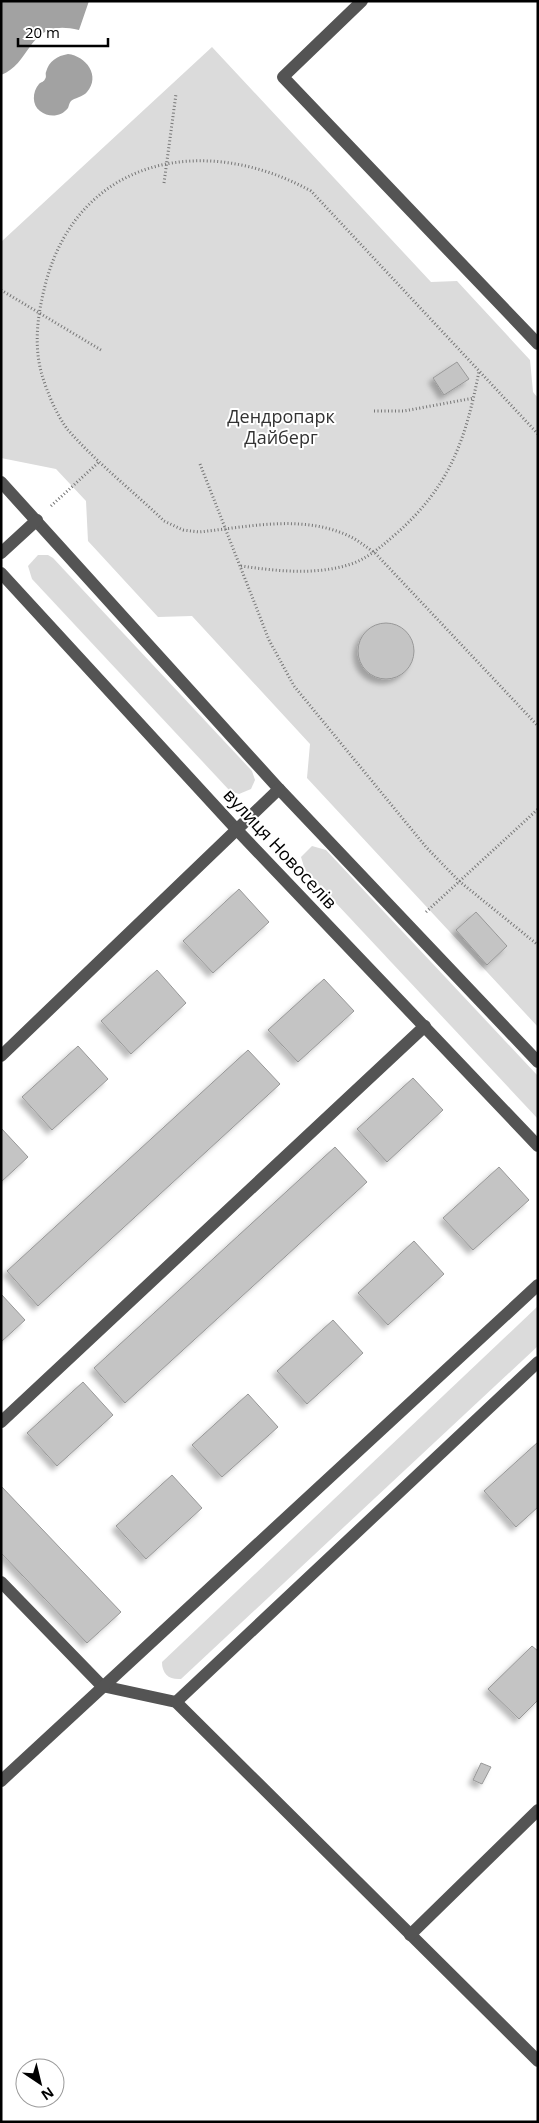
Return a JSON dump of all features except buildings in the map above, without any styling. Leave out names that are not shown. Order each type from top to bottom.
[{"type":"street","points":[[362,1],[283,77],[538,344]]},
{"type":"street","points":[[1,482],[279,789],[538,1062]]},
{"type":"street","points":[[1,553],[37,520]]},
{"type":"street","name":"вулиця Новоселів","points":[[1,573],[237,830],[538,1146]]},
{"type":"street","points":[[1,1056],[279,789]]},
{"type":"street","points":[[1,1422],[425,1026]]},
{"type":"street","points":[[1,1781],[538,1285]]},
{"type":"street","points":[[176,1702],[538,1362]]},
{"type":"street","points":[[1,1582],[102,1686],[176,1702],[538,2062]]},
{"type":"street","points":[[410,1935],[538,1810]]},
{"type":"path","points":[[164,183],[176,94]]},
{"type":"path","points":[[538,434],[311,191],[286,177],[255,167],[214,160],[167,162],[136,173],[103,192],[77,216],[61,241],[50,269],[38,313],[38,348],[42,374],[53,401],[67,428],[164,521],[191,531],[301,523],[326,528],[350,536],[375,553],[538,726]]},
{"type":"path","points":[[1,290],[101,350]]},
{"type":"path","points":[[241,566],[280,572],[318,570],[352,563],[375,553],[416,517],[440,487],[460,450],[479,371]]},
{"type":"path","points":[[374,411],[404,411],[474,398]]},
{"type":"path","points":[[37,520],[100,461]]},
{"type":"path","points":[[200,464],[269,640],[294,686],[426,847],[459,882],[538,944]]},
{"type":"path","points":[[408,927],[538,809]]},
{"type":"green space","name":"Дендропарк Дайберг","points":[[212,47],[431,282],[457,281],[530,360],[533,392],[538,398],[538,1027],[307,778],[310,744],[192,616],[158,617],[88,541],[86,501],[56,469],[1,458],[1,242]]},
{"type":"green space","points":[[38,555],[48,555],[53,558],[252,771],[255,780],[251,789],[239,794],[230,791],[32,579],[28,566]]},
{"type":"green space","points":[[312,846],[326,850],[538,1076],[538,1119],[305,870],[301,857]]},
{"type":"green space","points":[[538,1306],[538,1346],[181,1679],[170,1677],[165,1673],[162,1662]]},
{"type":"shaded area","points":[[1,1],[89,1],[79,30],[62,28],[50,30],[40,35],[20,61],[12,69],[1,75]]},
{"type":"shaded area","points":[[68,54],[81,59],[90,68],[92,73],[91,86],[85,94],[71,101],[68,108],[62,113],[47,115],[35,105],[35,91],[46,78],[47,68],[51,62],[60,56]]}]
